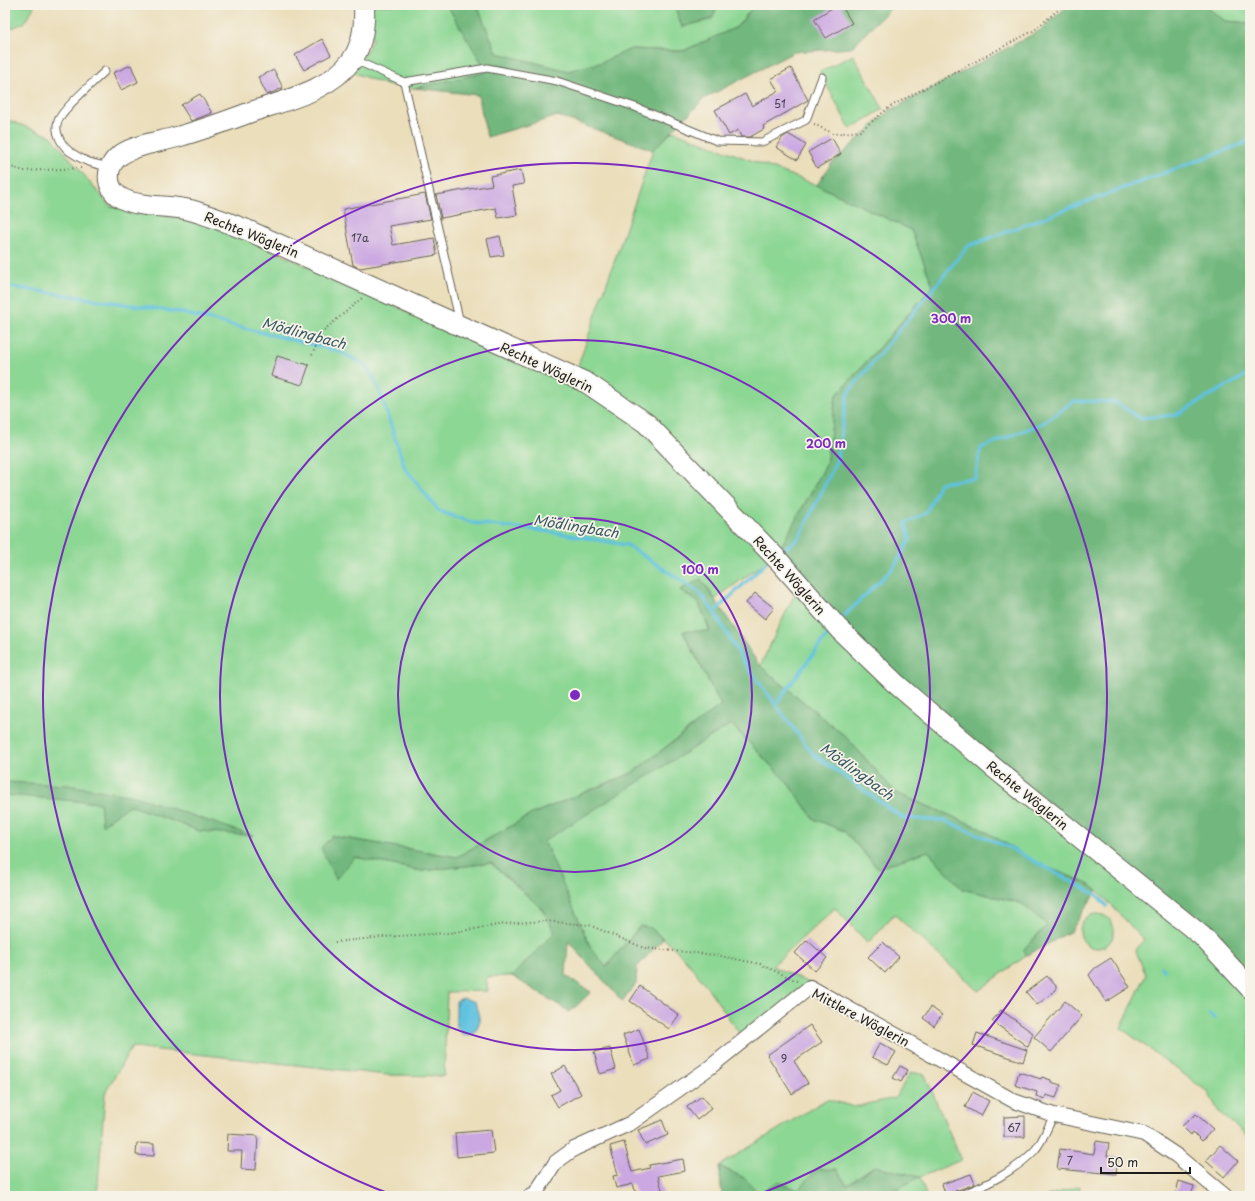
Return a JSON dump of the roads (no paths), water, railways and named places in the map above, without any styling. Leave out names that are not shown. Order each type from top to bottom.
[{"type":"main road","points":[[103,166],[130,150],[189,134],[312,90],[337,75],[352,59],[362,35],[365,20],[364,5]]},
{"type":"main road","name":"Rechte Wöglerin","points":[[103,166],[111,188],[123,199],[134,203],[189,210],[212,216],[247,230],[587,383],[646,423],[779,561],[839,629],[895,683],[993,767],[1202,936],[1250,988]]},
{"type":"street","name":"Mittlere Wöglerin","points":[[530,1196],[534,1194],[556,1162],[568,1153],[587,1142],[631,1123],[709,1068],[810,987],[1014,1101],[1054,1115],[1144,1134],[1177,1156],[1226,1196]]},
{"type":"lane","points":[[352,59],[404,82],[487,68],[557,81],[635,107],[717,142],[762,142],[806,120],[822,77]]},
{"type":"lane","points":[[103,166],[78,158],[66,148],[59,140],[58,120],[105,71]]},
{"type":"lane","points":[[404,82],[461,327]]},
{"type":"lane","points":[[957,1196],[976,1190],[1011,1169],[1035,1150],[1054,1115]]},
{"type":"water","points":[[463,998],[475,1002],[480,1021],[475,1033],[464,1036],[456,1026],[456,1001]]},
{"type":"waterway","points":[[783,550],[799,538],[836,462],[848,393],[968,246],[1250,141]]},
{"type":"waterway","name":"Mödlingbach","points":[[5,286],[178,312],[338,351],[366,365],[378,387],[405,468],[439,511],[473,523],[552,532],[627,545],[699,592],[714,612],[745,664],[813,754],[903,818],[945,821],[1008,847],[1097,895],[1107,906]]},
{"type":"waterway","points":[[843,617],[894,567],[910,540],[906,523],[926,513],[940,483],[975,478],[981,448],[1043,423],[1074,401],[1115,402],[1140,418],[1176,415],[1250,373]]},
{"type":"waterway","points":[[714,612],[766,563]]},
{"type":"waterway","points":[[776,704],[829,633]]},
{"type":"waterway","name":"Mödlingbach","points":[[1161,967],[1164,970]]},
{"type":"waterway","name":"Mödlingbach","points":[[1209,1014],[1214,1018]]}]
